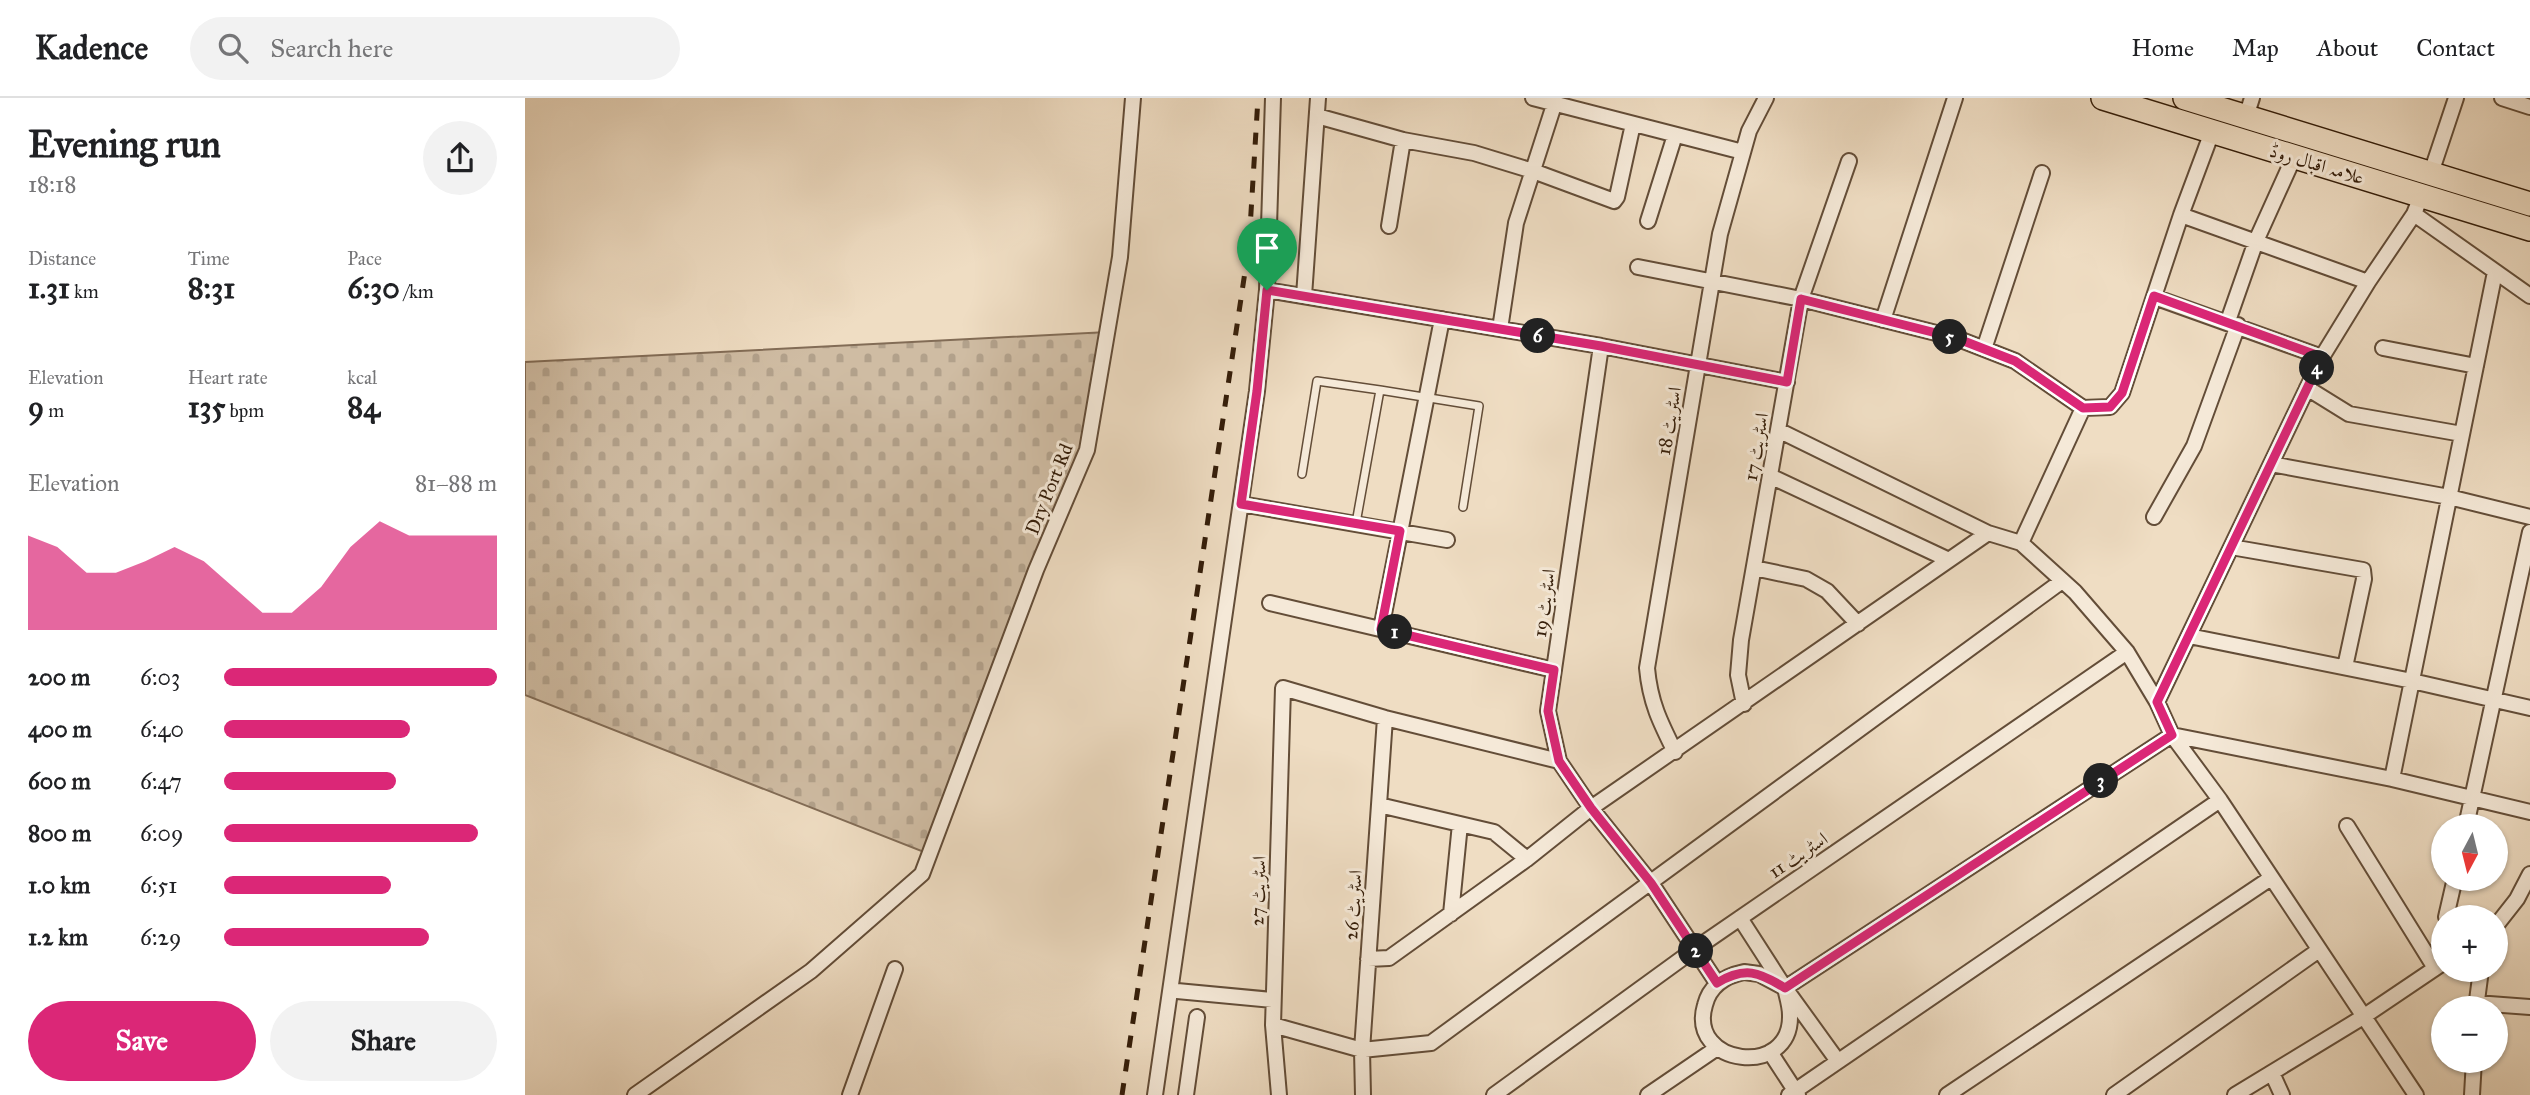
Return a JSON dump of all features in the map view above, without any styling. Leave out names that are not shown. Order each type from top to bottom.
[{"type":"main road","name":"علامہ اقبال روڈ","points":[[2103,98],[2350,173],[2418,205],[2520,226]]},
{"type":"main road","name":"علامہ اقبال روڈ","points":[[2185,98],[2249,107],[2358,150],[2523,202]]},
{"type":"main road","points":[[2350,173],[2358,150]]},
{"type":"main road","points":[[2520,226],[2523,202]]},
{"type":"street","name":"Dry Port Rd","points":[[635,1095],[811,971],[922,874],[1036,570],[1087,450],[1120,257],[1133,98]]},
{"type":"street","points":[[1155,1095],[1257,391],[1267,290],[1273,98]]},
{"type":"street","points":[[1304,296],[1318,98]]},
{"type":"street","points":[[1533,98],[1744,152]]},
{"type":"street","name":"اسٹریٹ 18","points":[[1675,752],[1655,714],[1647,668],[1720,234],[1749,131],[1766,98]]},
{"type":"street","points":[[1883,320],[1955,98]]},
{"type":"street","points":[[2431,173],[2456,98]]},
{"type":"street","points":[[2502,98],[2530,107]]},
{"type":"street","points":[[1500,329],[1516,223],[1554,105]]},
{"type":"street","points":[[1317,116],[1403,140],[1474,153],[1533,171],[1614,201],[1633,124]]},
{"type":"street","points":[[1638,267],[1801,299],[1956,338],[2015,361],[2083,408],[2110,407],[2122,393],[2181,215],[2212,132]]},
{"type":"street","points":[[1648,221],[1675,135]]},
{"type":"street","points":[[1389,226],[1403,140]]},
{"type":"street","points":[[2154,517],[2194,446],[2256,241],[2294,157]]},
{"type":"street","name":"اسٹریٹ 17","points":[[1744,704],[1738,675],[1741,640],[1801,299],[1849,162]]},
{"type":"street","points":[[1984,349],[2042,173]]},
{"type":"street","points":[[2157,702],[2322,357],[2418,205],[2494,272],[2530,296]]},
{"type":"street","points":[[2181,215],[2368,282]]},
{"type":"street","points":[[2392,779],[2494,272]]},
{"type":"street","points":[[1267,290],[1601,346],[1787,382]]},
{"type":"street","points":[[2154,296],[2322,357]]},
{"type":"street","points":[[1381,629],[1442,319]]},
{"type":"street","name":"اسٹریٹ 19","points":[[1601,346],[1548,711],[1559,761],[1591,808],[1651,883],[1717,983]]},
{"type":"street","points":[[2383,348],[2476,366]]},
{"type":"street","points":[[2307,388],[2349,414],[2462,434]]},
{"type":"street","points":[[2021,543],[2083,408]]},
{"type":"street","points":[[1778,430],[1988,533],[2021,543],[2062,581],[2127,652],[2157,702],[2172,735],[2220,800],[2416,1095]]},
{"type":"street","points":[[2271,464],[2449,497],[2530,517]]},
{"type":"street","points":[[1770,476],[1949,560]]},
{"type":"street","points":[[1241,504],[1447,540]]},
{"type":"street","points":[[2469,814],[2530,532]]},
{"type":"street","points":[[1368,959],[1389,958],[1527,859],[1591,808],[1988,533]]},
{"type":"street","points":[[2231,547],[2363,570],[2364,579],[2345,667]]},
{"type":"street","points":[[1754,568],[1806,579],[1827,591],[1858,624]]},
{"type":"street","points":[[1273,1025],[1362,1050],[1431,1043],[2062,581]]},
{"type":"street","points":[[1270,603],[1554,670]]},
{"type":"street","points":[[2189,636],[2530,708]]},
{"type":"street","name":"اسٹریٹ 11","points":[[1494,1095],[1695,949],[2127,652]]},
{"type":"street","name":"اسٹریٹ 27","points":[[1279,1095],[1273,1000],[1283,688],[1385,718]]},
{"type":"street","points":[[1385,718],[1559,761]]},
{"type":"street","name":"اسٹریٹ 26","points":[[1363,1095],[1362,1050],[1385,718]]},
{"type":"street","points":[[1785,988],[2172,735],[2392,779],[2530,813]]},
{"type":"street","points":[[1770,1052],[1794,1094],[1837,1060],[2220,800]]},
{"type":"street","points":[[1379,805],[1494,832],[1527,859]]},
{"type":"street","points":[[1451,914],[1460,824]]},
{"type":"street","points":[[2347,826],[2431,954]]},
{"type":"street","points":[[2508,910],[2530,874]]},
{"type":"street","points":[[1947,1095],[2271,878]]},
{"type":"street","points":[[1740,918],[1785,988],[1837,1060]]},
{"type":"street","points":[[2113,1095],[2319,950]]},
{"type":"street","points":[[849,1095],[895,969]]},
{"type":"street","points":[[2235,1095],[2363,1017],[2431,971]]},
{"type":"street","points":[[1744,972],[1759,974],[1785,988],[1790,1017],[1788,1030],[1781,1043],[1770,1052],[1757,1058],[1729,1056],[1717,1048],[1708,1037],[1703,1023],[1703,1008],[1708,994],[1717,983],[1730,975],[1744,972]]},
{"type":"street","points":[[1177,990],[1273,1000]]},
{"type":"street","points":[[2508,1007],[2530,1007]]},
{"type":"street","points":[[1186,1095],[1197,1017]]},
{"type":"street","points":[[1648,1095],[1717,1048]]},
{"type":"street","points":[[2271,1073],[2282,1095]]},
{"type":"street","points":[[2472,1095],[2473,1073]]},
{"type":"lane","points":[[1302,474],[1317,381],[1479,406],[1463,507]]},
{"type":"lane","points":[[1356,523],[1380,390]]},
{"type":"green space","points":[[1107,332],[1087,450],[929,854],[525,695],[525,362]]},
{"type":"railway","points":[[1122,1095],[1249,245],[1258,98]]},
{"type":"route","points":[[1267,290],[1601,346],[1787,382],[1801,299],[1956,338],[2015,361],[2083,408],[2098,409],[2110,407],[2122,393],[2154,296],[2322,357],[2157,702],[2172,735],[1785,988],[1759,974],[1744,972],[1730,975],[1717,983],[1651,883],[1591,808],[1559,761],[1548,711],[1554,670],[1381,629],[1400,531],[1241,504],[1257,391],[1267,290]]}]
